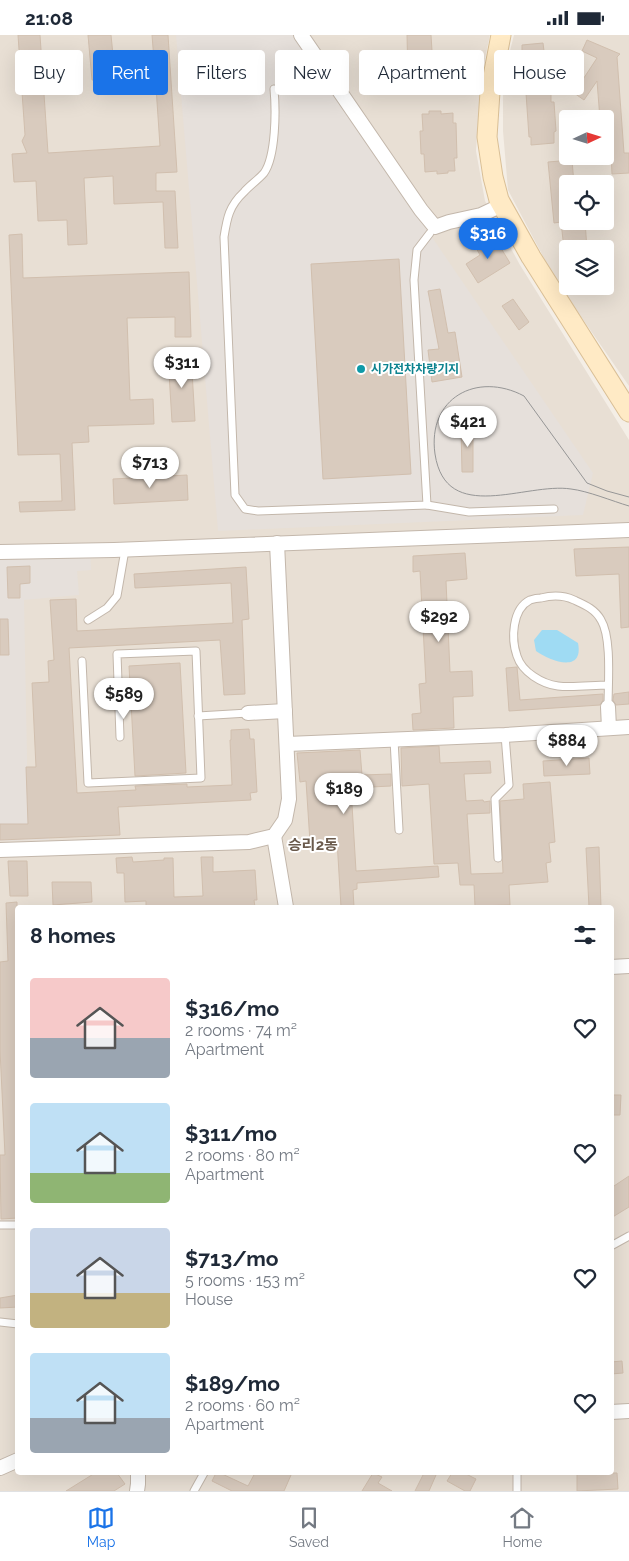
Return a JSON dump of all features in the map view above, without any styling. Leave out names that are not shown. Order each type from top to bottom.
[{"type":"main road","points":[[501,35],[490,92],[487,137],[493,177],[502,205],[531,257],[629,411]]},
{"type":"street","points":[[301,35],[433,230],[449,222],[481,215],[502,205]]},
{"type":"street","points":[[0,552],[125,550],[629,529]]},
{"type":"street","points":[[0,850],[249,842],[274,836],[285,820],[289,799],[277,543]]},
{"type":"street","points":[[608,707],[609,728]]},
{"type":"street","points":[[248,713],[285,711]]},
{"type":"street","points":[[287,744],[505,735],[629,727]]},
{"type":"street","points":[[274,836],[286,905]]},
{"type":"street","points":[[614,967],[629,966]]},
{"type":"street","points":[[614,1412],[629,1411]]},
{"type":"street","points":[[0,1468],[15,1462]]},
{"type":"street","points":[[137,1491],[138,1475]]},
{"type":"lane","points":[[274,89],[274,133],[271,160],[263,174],[242,193],[229,211],[224,237],[235,495],[245,509],[258,511],[426,505],[470,512],[554,509]]},
{"type":"lane","points":[[426,505],[414,280],[417,250],[433,230]]},
{"type":"lane","points":[[88,620],[107,608],[117,596],[125,550]]},
{"type":"lane","points":[[608,685],[558,686],[535,678],[526,670],[517,657],[514,638],[515,620],[529,600],[563,595],[590,607],[602,620],[607,639],[608,685],[608,707]]},
{"type":"lane","points":[[82,661],[88,783],[201,778],[196,651],[117,655],[120,737]]},
{"type":"lane","points":[[198,716],[248,713]]},
{"type":"lane","points":[[498,858],[496,799],[509,785],[505,735]]},
{"type":"lane","points":[[394,740],[399,830]]},
{"type":"lane","points":[[0,1225],[15,1225]]},
{"type":"lane","points":[[614,1244],[629,1236]]},
{"type":"lane","points":[[0,1322],[15,1324]]},
{"type":"lane","points":[[194,1491],[203,1475]]},
{"type":"lane","points":[[517,1475],[517,1491]]},
{"type":"shaded area","points":[[0,35],[490,35],[484,63],[484,50],[359,50],[359,95],[480,95],[476,151],[485,201],[520,265],[629,440],[629,1491],[0,1491]]},
{"type":"shaded area","points":[[176,35],[294,35],[304,50],[275,50],[275,95],[335,95],[593,473],[583,515],[218,531],[181,95],[265,95],[265,50],[178,50],[178,59]]},
{"type":"shaded area","points":[[514,35],[629,35],[629,386],[566,295],[614,295],[614,240],[559,240],[559,285],[508,190],[503,131],[503,95],[584,95],[584,50],[510,50]]},
{"type":"shaded area","points":[[90,545],[91,570],[77,571],[79,595],[24,600],[28,810],[48,812],[49,840],[0,841],[0,546]]},
{"type":"water","points":[[542,630],[557,630],[578,643],[576,659],[571,662],[557,661],[536,651],[534,640]]},
{"type":"building","points":[[18,35],[40,35],[41,50],[19,50]]},
{"type":"building","points":[[88,35],[111,35],[112,50],[93,50],[92,80]]},
{"type":"building","points":[[152,35],[168,35],[177,172],[156,173],[156,191],[175,191],[178,248],[165,248],[163,202],[114,204],[113,176],[84,178],[87,244],[68,245],[67,220],[38,221],[36,181],[14,182],[12,154],[27,153],[22,141],[25,135],[22,95],[44,95],[48,153],[160,146],[157,95],[168,95],[168,50],[153,50]]},
{"type":"building","points":[[407,35],[431,35],[432,50],[407,50]]},
{"type":"building","points":[[587,40],[620,54],[617,57],[624,153],[629,153],[629,173],[612,174],[612,165],[614,165],[614,110],[599,110],[597,81],[584,100],[577,95],[584,95],[584,78],[597,58],[582,50]]},
{"type":"building","points":[[543,43],[544,50],[522,50],[522,45]]},
{"type":"building","points":[[526,95],[551,95],[551,102],[554,102],[556,131],[554,132],[554,143],[531,145],[531,137],[529,137]]},
{"type":"building","points":[[429,111],[441,111],[441,114],[453,113],[453,123],[456,123],[457,158],[454,158],[455,171],[437,174],[437,171],[425,172],[424,154],[421,154],[420,131],[423,131],[422,114],[429,114]]},
{"type":"building","points":[[559,161],[559,165],[572,165],[573,175],[559,175],[559,222],[554,223],[548,162]]},
{"type":"building","points":[[562,230],[586,230],[586,240],[563,240]]},
{"type":"building","points":[[22,234],[23,278],[189,272],[191,337],[175,337],[175,317],[127,318],[130,400],[153,399],[154,424],[88,426],[89,442],[72,443],[75,510],[20,512],[19,502],[62,501],[60,454],[18,455],[9,235]]},
{"type":"building","points":[[493,235],[510,263],[478,283],[466,264],[480,255],[475,246]]},
{"type":"building","name":"시가전차차량기지","points":[[399,259],[411,474],[323,479],[311,264]]},
{"type":"building","points":[[440,289],[448,333],[455,332],[462,377],[432,382],[428,350],[439,349],[428,291]]},
{"type":"building","points":[[513,299],[529,322],[519,330],[502,306]]},
{"type":"building","points":[[191,355],[195,421],[172,422],[168,357]]},
{"type":"building","points":[[461,427],[479,427],[478,436],[473,437],[473,472],[462,472]]},
{"type":"building","points":[[187,475],[188,500],[114,504],[113,479]]},
{"type":"building","points":[[629,547],[629,627],[621,628],[619,574],[576,576],[574,549]]},
{"type":"building","points":[[465,553],[467,579],[446,581],[450,672],[472,671],[473,696],[453,697],[454,728],[413,730],[412,714],[421,713],[419,684],[426,683],[420,571],[413,572],[413,556]]},
{"type":"building","points":[[30,566],[30,583],[20,584],[20,598],[8,598],[7,567]]},
{"type":"building","points":[[246,567],[249,619],[242,620],[245,694],[224,695],[220,640],[69,648],[77,793],[136,790],[135,786],[187,784],[187,787],[232,785],[231,730],[249,729],[250,739],[254,739],[257,792],[250,793],[251,800],[118,807],[120,835],[0,840],[0,824],[28,824],[26,767],[36,767],[32,683],[49,682],[48,661],[54,660],[50,600],[76,599],[77,631],[233,623],[231,583],[135,588],[134,574]]},
{"type":"building","points":[[0,619],[8,619],[9,655],[0,655]]},
{"type":"building","points":[[180,663],[186,773],[135,776],[129,666]]},
{"type":"building","points":[[517,667],[520,700],[603,694],[603,700],[600,705],[509,711],[506,668]]},
{"type":"building","points":[[629,692],[629,704],[616,705],[613,700],[614,694]]},
{"type":"building","points":[[439,746],[440,763],[490,761],[491,773],[464,774],[466,801],[490,801],[490,813],[467,814],[471,874],[503,873],[500,801],[524,799],[523,784],[550,782],[555,842],[549,843],[551,862],[546,863],[548,882],[509,885],[510,905],[475,905],[474,885],[460,885],[458,863],[434,864],[429,784],[402,786],[401,748]]},
{"type":"building","points":[[360,750],[362,775],[391,774],[391,786],[351,788],[356,871],[438,866],[439,877],[357,883],[357,889],[353,890],[354,905],[341,905],[337,840],[310,842],[306,781],[300,782],[297,753]]},
{"type":"building","points":[[589,758],[590,774],[544,776],[543,761]]},
{"type":"building","points":[[599,847],[601,905],[589,905],[586,848]]},
{"type":"building","points":[[132,857],[133,862],[173,858],[174,897],[203,896],[201,857],[213,857],[213,872],[255,870],[257,900],[254,900],[255,905],[146,905],[146,901],[125,902],[124,873],[117,873],[116,858]]},
{"type":"building","points":[[8,861],[27,861],[28,896],[10,896]]},
{"type":"building","points":[[52,882],[91,882],[92,902],[53,905]]},
{"type":"building","points":[[17,902],[17,905],[15,905],[15,1218],[1,1219],[0,1155],[5,1155],[0,1050],[0,962],[8,961],[6,903]]},
{"type":"building","points":[[614,1095],[621,1095],[620,1115],[614,1115]]},
{"type":"building","points":[[629,1176],[629,1207],[614,1216],[614,1186]]},
{"type":"building","points":[[15,1296],[15,1307],[0,1308],[0,1298]]},
{"type":"building","points":[[622,1361],[623,1373],[614,1374],[614,1362]]},
{"type":"building","points":[[614,1473],[617,1473],[618,1489],[577,1491],[577,1475],[614,1475]]},
{"type":"building","points":[[92,1475],[118,1475],[125,1484],[114,1491],[66,1491]]},
{"type":"building","points":[[215,1475],[224,1475],[248,1486],[254,1475],[291,1475],[284,1491],[232,1491],[212,1481]]},
{"type":"building","points":[[372,1475],[378,1475],[382,1477],[378,1483],[392,1491],[362,1491]]},
{"type":"building","points":[[423,1475],[436,1475],[429,1491],[415,1491]]},
{"type":"building","points":[[451,1475],[468,1475],[476,1479],[470,1491],[465,1491],[447,1481]]},
{"type":"tram line","points":[[629,497],[587,483],[524,396],[506,389],[489,387],[473,389],[459,395],[447,404],[439,418],[435,434],[435,454],[442,476],[455,489],[471,495],[490,496],[553,488],[571,489],[629,506]]},
{"type":"place","name":"시가전차차량기지","points":[[361,369]]},
{"type":"district","name":"승리2동","points":[[313,845]]}]
